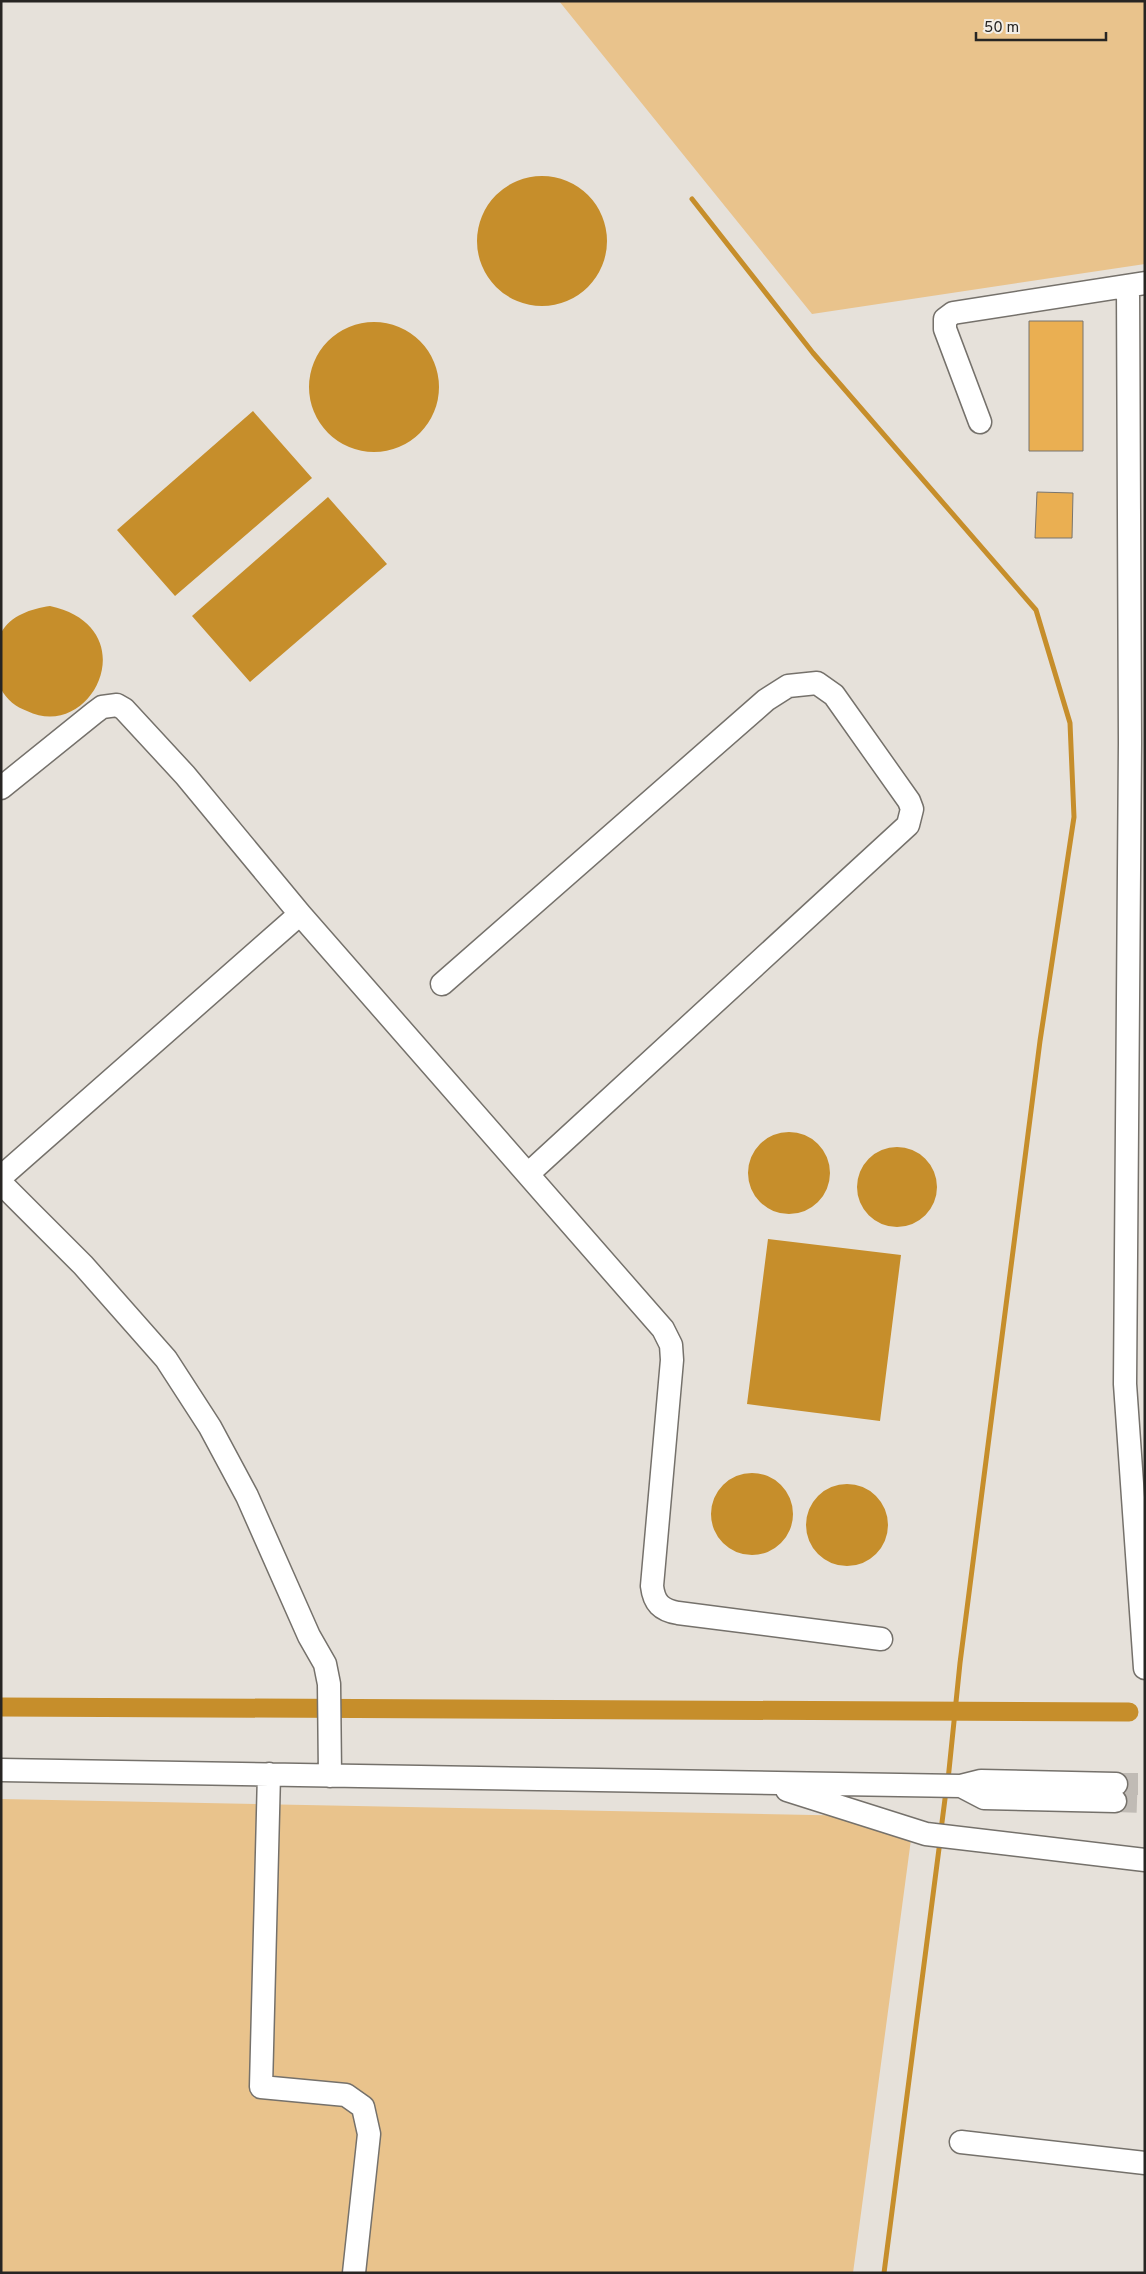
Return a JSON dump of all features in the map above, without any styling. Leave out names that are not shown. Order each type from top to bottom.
[{"type":"street","points":[[980,422],[945,330],[945,319],[948,316],[1136,284],[1124,1384],[1145,1668]]},
{"type":"street","points":[[442,984],[766,700],[788,686],[816,683],[834,695],[910,801],[912,809],[908,824],[528,1174]]},
{"type":"street","points":[[1,788],[102,707],[117,705],[124,709],[185,775],[300,914],[664,1329],[671,1345],[672,1360],[652,1586],[653,1597],[659,1606],[678,1613],[881,1639]]},
{"type":"street","points":[[1,1177],[300,914]]},
{"type":"street","points":[[1,1183],[83,1265],[166,1359],[210,1427],[247,1496],[309,1636],[325,1664],[329,1684],[330,1776]]},
{"type":"street","points":[[1,1770],[961,1786],[981,1781],[1116,1792]]},
{"type":"street","points":[[269,1774],[261,2087],[346,2095],[363,2108],[369,2134],[354,2273]]},
{"type":"street","points":[[765,1783],[926,1834],[1145,1860]]},
{"type":"street","points":[[961,2142],[1145,2163]]},
{"type":"shaded area","points":[[559,1],[1145,1],[1145,264],[812,314]]},
{"type":"shaded area","points":[[542,176],[555,177],[567,181],[588,195],[602,216],[606,228],[606,254],[602,266],[588,287],[567,301],[555,305],[542,306],[529,305],[517,301],[496,287],[482,266],[478,254],[477,241],[478,228],[482,216],[496,195],[517,181],[529,177]]},
{"type":"shaded area","points":[[374,322],[387,323],[399,327],[420,341],[434,362],[438,374],[438,400],[434,412],[420,433],[399,447],[387,451],[374,452],[361,451],[349,447],[328,433],[314,412],[310,400],[309,387],[310,374],[314,362],[328,341],[349,327],[361,323]]},
{"type":"shaded area","points":[[253,411],[312,478],[175,596],[117,530]]},
{"type":"shaded area","points":[[328,497],[387,564],[250,682],[192,616]]},
{"type":"shaded area","points":[[50,606],[80,618],[97,636],[103,657],[100,678],[89,697],[72,711],[51,717],[19,707],[9,700],[1,689],[1,633],[16,617]]},
{"type":"shaded area","points":[[789,1132],[805,1136],[818,1144],[826,1157],[830,1173],[826,1189],[818,1202],[805,1210],[789,1214],[773,1210],[760,1202],[752,1189],[748,1173],[752,1157],[760,1144],[773,1136]]},
{"type":"shaded area","points":[[889,1147],[905,1147],[926,1158],[937,1179],[937,1195],[926,1216],[905,1227],[889,1227],[875,1221],[863,1209],[857,1195],[857,1179],[863,1165],[875,1153]]},
{"type":"shaded area","points":[[768,1239],[901,1255],[880,1421],[747,1404]]},
{"type":"shaded area","points":[[752,1473],[768,1477],[781,1485],[789,1498],[793,1514],[789,1530],[781,1543],[768,1551],[752,1555],[736,1551],[723,1543],[715,1530],[711,1514],[715,1498],[723,1485],[736,1477]]},
{"type":"shaded area","points":[[847,1484],[863,1488],[876,1496],[884,1509],[888,1525],[884,1541],[876,1554],[863,1562],[847,1566],[831,1562],[818,1554],[810,1541],[806,1525],[810,1509],[818,1496],[831,1488]]},
{"type":"shaded area","points":[[1,1799],[914,1817],[853,2273],[1,2273]]},
{"type":"building","points":[[1029,321],[1083,321],[1083,451],[1029,451]]},
{"type":"building","points":[[1037,492],[1073,493],[1072,538],[1035,538]]},
{"type":"waterway","points":[[692,199],[813,353],[1036,610],[1070,723],[1074,817],[1040,1041],[960,1663],[948,1780]]},
{"type":"waterway","points":[[1,1707],[1129,1712]]},
{"type":"waterway","points":[[941,1830],[946,1791]]},
{"type":"waterway","points":[[884,2273],[940,1841]]},
{"type":"tunnel","points":[[1116,1784],[1145,1784]]},
{"type":"tunnel","points":[[1115,1801],[1145,1802]]}]
